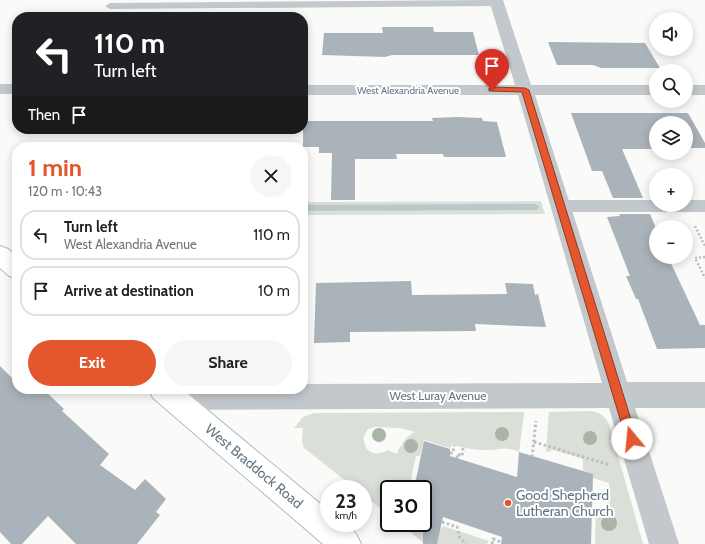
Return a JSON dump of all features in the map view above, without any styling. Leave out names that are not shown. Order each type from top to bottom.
[{"type":"main road","points":[[0,255],[12,265]]},
{"type":"main road","name":"West Braddock Road","points":[[167,394],[346,544]]},
{"type":"street","points":[[497,1],[664,544]]},
{"type":"street","points":[[0,90],[12,90]]},
{"type":"street","name":"West Alexandria Avenue","points":[[308,90],[649,90]]},
{"type":"street","points":[[693,90],[705,90]]},
{"type":"street","name":"West Luray Avenue","points":[[308,393],[705,394]]},
{"type":"lane","points":[[106,12],[111,3],[497,1]]},
{"type":"lane","points":[[560,206],[705,206]]},
{"type":"path","points":[[695,225],[705,246]]},
{"type":"path","points":[[705,258],[695,258],[705,278]]},
{"type":"path","points":[[532,457],[536,419]]},
{"type":"path","points":[[534,442],[612,465]]},
{"type":"path","points":[[450,452],[453,453],[454,445]]},
{"type":"path","points":[[457,458],[457,454],[462,456],[463,448]]},
{"type":"path","points":[[442,522],[457,527],[460,538],[466,544]]},
{"type":"path","points":[[492,544],[494,539],[502,542]]},
{"type":"shaded area","points":[[541,201],[545,214],[308,215],[308,202]]},
{"type":"shaded area","points":[[524,412],[519,452],[510,449],[482,450],[464,448],[452,444],[450,448],[424,440],[420,456],[416,456],[411,480],[380,480],[380,508],[372,502],[372,480],[345,480],[304,448],[302,441],[303,428],[294,428],[303,417],[314,413]],"holes":[[[376,427],[400,428],[415,432],[409,435],[404,441],[397,454],[388,450],[382,453],[373,453],[366,448],[363,438],[368,429]]]},
{"type":"shaded area","points":[[549,412],[597,412],[602,415],[609,424],[643,544],[595,544],[596,509],[608,513],[609,483],[593,478],[593,474],[583,471],[583,459],[551,449],[551,452],[546,451]]},
{"type":"shaded area","points":[[432,525],[442,529],[443,526],[489,541],[487,544],[425,544],[410,532],[432,532]]},
{"type":"building","points":[[382,27],[433,27],[434,32],[473,32],[479,55],[392,55],[385,57],[322,55],[324,33],[383,33]]},
{"type":"building","points":[[548,42],[645,43],[649,50],[649,56],[653,56],[658,64],[649,64],[649,68],[601,68],[593,65],[557,65]]},
{"type":"building","points":[[571,113],[688,113],[690,116],[649,116],[649,149],[622,149],[643,198],[613,198],[602,171],[592,171]]},
{"type":"building","points":[[432,118],[482,118],[483,121],[497,122],[506,157],[444,157],[443,154],[396,154],[397,159],[355,159],[355,200],[331,200],[332,153],[319,153],[319,147],[308,147],[308,142],[303,142],[303,134],[308,134],[308,121],[433,121]]},
{"type":"building","points":[[693,122],[705,143],[705,148],[693,148]]},
{"type":"building","points":[[619,214],[650,214],[653,220],[649,220],[649,264],[671,264],[700,325],[705,325],[705,348],[657,349],[638,299],[636,299],[626,276],[630,276],[607,217],[620,216]]},
{"type":"building","points":[[411,281],[412,295],[507,294],[505,283],[533,284],[535,295],[538,294],[546,327],[475,324],[476,331],[350,332],[350,342],[314,343],[316,283]]},
{"type":"building","points":[[0,366],[12,378],[12,394],[48,394],[64,409],[62,411],[109,454],[100,465],[135,490],[145,479],[166,499],[156,512],[160,515],[137,544],[76,544],[48,516],[22,544],[11,544],[0,532]]},
{"type":"building","name":"Good Shepherd Lutheran Church","points":[[424,441],[450,449],[450,456],[517,477],[519,452],[593,474],[591,544],[501,544],[502,537],[443,517],[437,544],[423,544],[423,532],[432,532],[432,480],[416,480]]},
{"type":"waterway","points":[[308,208],[536,207]]},
{"type":"place","name":"Good Shepherd Lutheran Church","points":[[508,503]]},
{"type":"route","points":[[492,90],[525,90],[632,439]]}]
